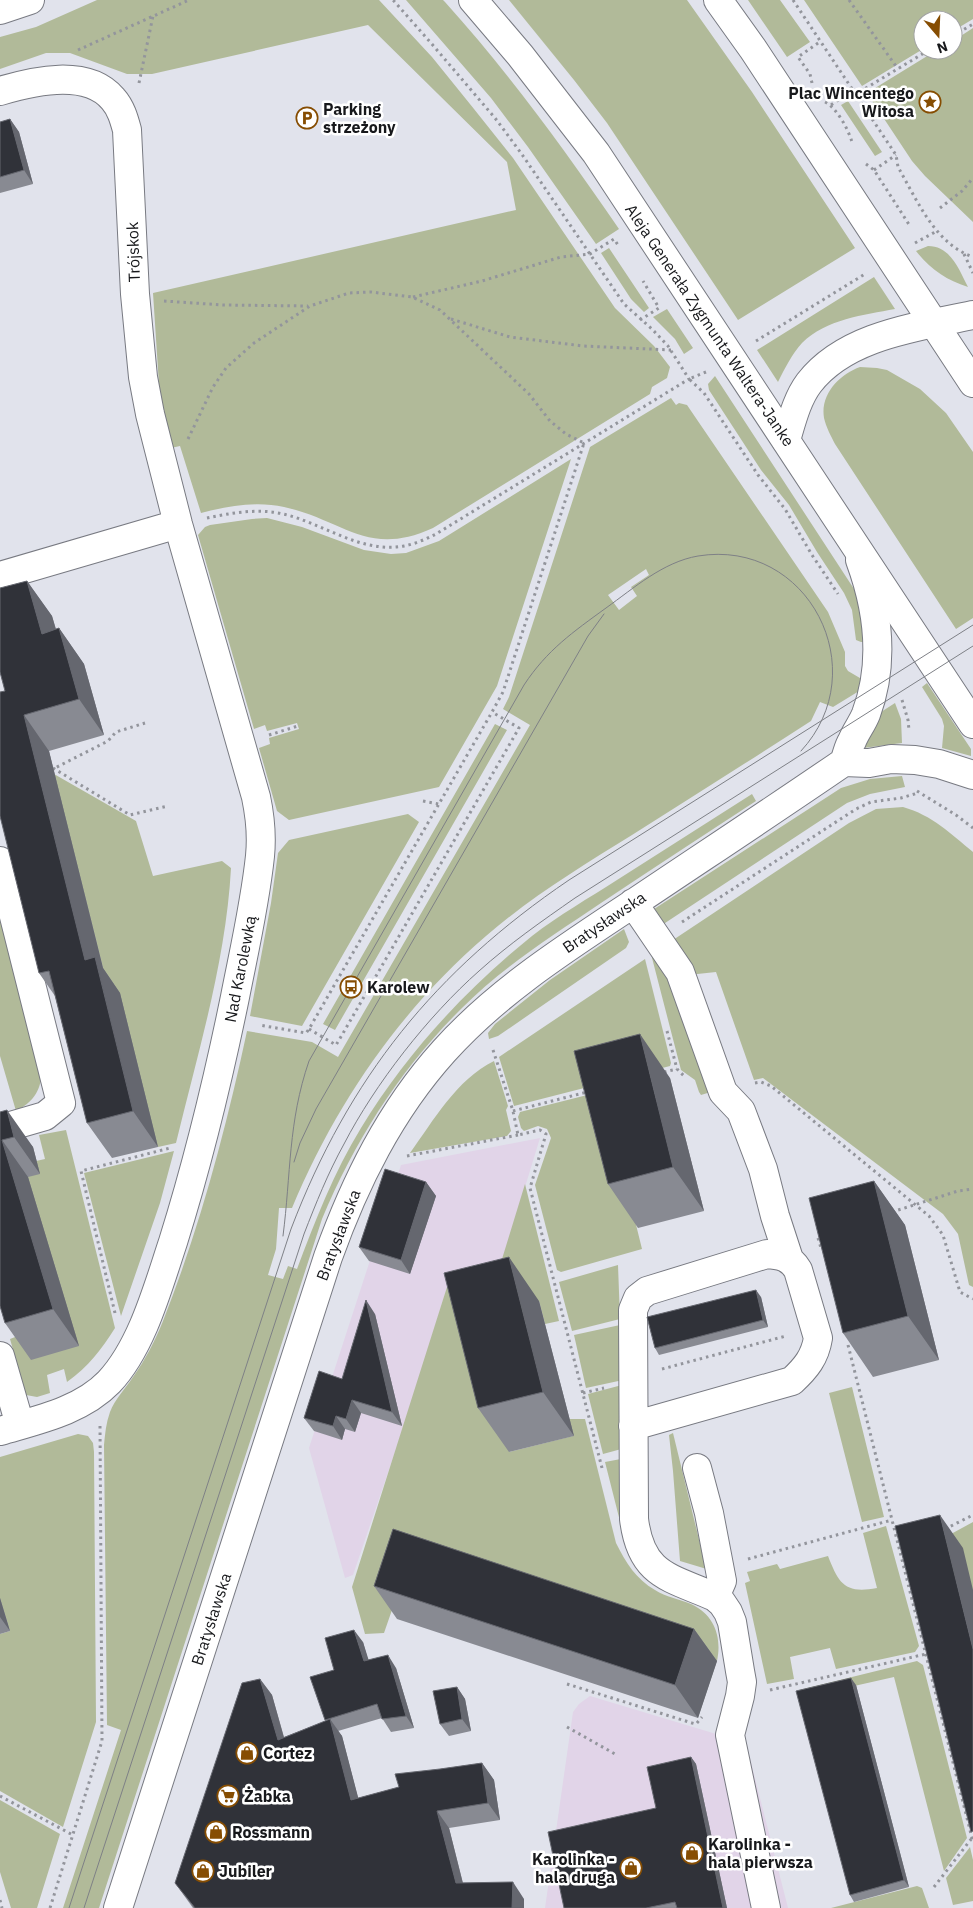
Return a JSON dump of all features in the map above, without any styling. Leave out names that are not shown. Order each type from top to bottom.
[{"type":"street","points":[[0,10],[30,0]]},
{"type":"street","name":"Aleja Generała Zygmunta Waltera-Janke","points":[[473,0],[537,76],[596,153],[973,724]]},
{"type":"street","points":[[718,0],[753,49],[973,383]]},
{"type":"street","name":"Trójskok","points":[[0,91],[26,83],[56,79],[82,82],[99,88],[112,98],[123,114],[127,130],[135,294],[142,377],[178,524]]},
{"type":"street","points":[[786,440],[798,402],[809,383],[827,365],[844,353],[893,333],[973,315]]},
{"type":"street","points":[[0,576],[178,524]]},
{"type":"street","name":"Nad Karolewką","points":[[10,1428],[71,1408],[97,1407],[109,1382],[124,1362],[140,1334],[183,1208],[207,1122],[255,896],[260,856],[260,816],[254,788],[178,524]]},
{"type":"street","points":[[854,542],[872,595],[877,644],[874,680],[866,714],[844,762],[869,763],[909,760],[939,764],[973,775]]},
{"type":"street","name":"Bratysławska","points":[[118,1908],[328,1257],[345,1210],[364,1171],[398,1111],[444,1051],[503,994],[523,978],[844,762]]},
{"type":"street","points":[[0,860],[61,1103],[45,1116],[0,1129]]},
{"type":"street","points":[[633,903],[680,972],[723,1092],[741,1111],[763,1169],[775,1216],[789,1259]]},
{"type":"street","points":[[633,1426],[792,1381],[807,1367],[817,1350],[818,1338],[798,1270],[792,1260],[781,1255],[767,1254],[647,1291],[638,1298],[633,1310],[633,1426],[635,1532],[643,1553],[660,1574],[715,1597],[725,1608],[732,1622],[742,1682],[730,1735],[766,1908]]},
{"type":"street","points":[[0,1356],[10,1428]]},
{"type":"street","points":[[697,1468],[710,1513],[722,1581],[715,1597]]},
{"type":"path","points":[[56,79],[60,59],[188,0]]},
{"type":"path","points":[[393,0],[432,43],[494,118],[624,304],[652,329],[671,350],[689,378],[704,393],[758,474],[785,509],[812,555],[839,595]]},
{"type":"path","points":[[793,0],[896,154],[898,167],[937,231],[953,247],[973,257]]},
{"type":"path","points":[[849,0],[898,69]]},
{"type":"path","points":[[123,114],[136,96],[153,15]]},
{"type":"path","points":[[814,86],[810,74],[798,56],[821,41]]},
{"type":"path","points":[[831,105],[844,96],[856,94],[913,60]]},
{"type":"path","points":[[824,102],[831,105],[849,133],[853,146]]},
{"type":"path","points":[[874,170],[896,154]]},
{"type":"path","points":[[864,162],[874,170],[910,226]]},
{"type":"path","points":[[940,208],[962,191],[973,178]]},
{"type":"path","points":[[912,244],[937,231]]},
{"type":"path","points":[[412,297],[482,281],[561,257],[590,254],[614,239],[620,248]]},
{"type":"path","points":[[964,254],[973,273]]},
{"type":"path","points":[[753,343],[870,271]]},
{"type":"path","points":[[640,320],[659,308],[642,279]]},
{"type":"path","points":[[187,442],[213,387],[226,368],[254,343],[310,306],[349,293],[371,292],[412,297],[440,310],[528,394],[550,421],[566,434],[584,443]]},
{"type":"path","points":[[135,294],[184,303],[310,306]]},
{"type":"path","points":[[451,319],[510,337],[590,347],[671,350]]},
{"type":"path","points":[[178,524],[229,514],[268,511],[298,518],[365,544],[391,547],[405,546],[436,534],[689,378],[711,370]]},
{"type":"path","points":[[230,1020],[306,1033],[309,1029],[503,692],[584,443]]},
{"type":"path","points":[[874,680],[901,700],[905,709],[908,725],[909,780],[918,793],[956,815],[973,828]]},
{"type":"path","points":[[309,1029],[336,1045],[342,1035],[519,728],[492,712]]},
{"type":"path","points":[[44,773],[108,741],[116,732],[145,722]]},
{"type":"path","points":[[263,737],[298,726]]},
{"type":"path","points":[[53,768],[130,815],[168,806]]},
{"type":"path","points":[[657,939],[856,809],[871,802],[901,798],[918,793]]},
{"type":"path","points":[[423,800],[439,804]]},
{"type":"path","points":[[665,1022],[677,1069],[687,1079]]},
{"type":"path","points":[[493,1050],[513,1111],[590,1091]]},
{"type":"path","points":[[658,1074],[677,1069]]},
{"type":"path","points":[[723,1092],[761,1082],[771,1086],[929,1216],[942,1234],[960,1292],[973,1299]]},
{"type":"path","points":[[406,1156],[518,1135]]},
{"type":"path","points":[[117,1321],[81,1171],[172,1148]]},
{"type":"path","points":[[887,1213],[958,1191],[973,1189]]},
{"type":"path","points":[[818,1238],[823,1256]]},
{"type":"path","points":[[583,1393],[633,1380],[641,1374],[815,1328]]},
{"type":"path","points":[[846,1338],[972,1840],[934,1887]]},
{"type":"path","points":[[50,1908],[102,1741],[97,1407]]},
{"type":"path","points":[[941,1532],[973,1515]]},
{"type":"path","points":[[743,1560],[892,1520]]},
{"type":"path","points":[[900,1552],[908,1548]]},
{"type":"path","points":[[740,1696],[926,1654]]},
{"type":"path","points":[[567,1727],[614,1754]]},
{"type":"path","points":[[0,1796],[72,1834]]},
{"type":"path","points":[[0,1900],[2,1908]]},
{"type":"shaded area","points":[[540,1138],[499,1272],[447,1287],[410,1408],[353,1575],[345,1578],[309,1448],[401,1165]]},
{"type":"shaded area","points":[[590,1696],[746,1743],[788,1908],[545,1908],[573,1712],[579,1704]]},
{"type":"green space","points":[[97,0],[379,0],[432,57],[513,158],[615,308],[654,346],[670,367],[667,378],[652,387],[650,394],[433,528],[410,536],[390,539],[373,538],[356,534],[305,513],[274,505],[242,505],[201,513],[180,446],[171,448],[160,400],[153,293],[516,210],[507,162],[368,25],[152,74],[127,74],[70,53],[46,53],[0,69],[0,37],[36,27]]},
{"type":"green space","points":[[406,0],[443,0],[445,2],[492,56],[536,112],[619,229],[596,244],[491,98]]},
{"type":"green space","points":[[509,0],[687,0],[752,92],[855,248],[738,320],[607,123]]},
{"type":"green space","points":[[748,0],[780,0],[810,42],[787,57]]},
{"type":"green space","points":[[804,0],[973,0],[973,19],[963,25],[963,10],[913,10],[913,55],[862,86]]},
{"type":"green space","points":[[973,28],[973,222],[912,161],[867,93],[921,60],[963,60],[963,34]]},
{"type":"green space","points":[[848,101],[882,152],[875,156],[841,105]]},
{"type":"green space","points":[[928,246],[936,247],[948,254],[968,287],[939,273],[916,251]]},
{"type":"green space","points":[[609,248],[649,308],[644,312],[631,299],[601,253]]},
{"type":"green space","points":[[874,277],[895,309],[846,319],[822,328],[802,343],[786,366],[778,382],[757,350]]},
{"type":"green space","points":[[667,309],[693,348],[684,354],[675,339],[653,317]]},
{"type":"green space","points":[[860,367],[887,370],[920,389],[946,413],[973,452],[973,618],[956,629],[835,444],[826,425],[824,409],[828,393],[845,375]]},
{"type":"green space","points":[[715,376],[856,592],[868,642],[856,640],[852,610],[844,593],[789,505],[761,470],[709,390],[708,384]]},
{"type":"green space","points":[[671,398],[676,405],[679,403],[687,405],[828,612],[845,652],[845,666],[848,671],[865,681],[864,688],[833,707],[820,702],[811,721],[576,870],[503,922],[455,965],[426,995],[398,1027],[350,1095],[309,1169],[292,1208],[279,1208],[276,1249],[268,1275],[283,1279],[288,1266],[297,1269],[334,1179],[361,1128],[397,1074],[417,1049],[438,1024],[483,978],[542,928],[752,794],[756,801],[546,940],[511,965],[478,993],[419,1055],[365,1133],[349,1161],[322,1219],[99,1908],[63,1908],[121,1730],[107,1725],[104,1445],[107,1424],[115,1403],[146,1357],[153,1343],[189,1250],[211,1178],[247,1031],[312,1042],[338,1057],[530,725],[503,709],[509,697],[590,447]],"holes":[[[646,569],[649,575],[631,587],[637,596],[619,610],[608,595]]]},
{"type":"green space","points":[[571,459],[497,686],[439,787],[289,820],[277,811],[259,748],[270,744],[269,738],[299,729],[297,723],[267,731],[265,725],[254,729],[198,535],[205,527],[210,525],[267,518],[302,527],[364,550],[391,554],[406,553],[439,541]]},
{"type":"green space","points":[[927,683],[971,749],[971,756],[942,748],[944,726],[942,719],[922,687]]},
{"type":"green space","points":[[895,703],[901,719],[902,743],[863,748],[881,712]]},
{"type":"green space","points":[[495,724],[507,730],[335,1030],[323,1024]]},
{"type":"green space","points":[[54,774],[136,821],[153,876],[222,861],[231,868],[228,903],[217,972],[202,1041],[176,1143],[158,1147],[110,996]]},
{"type":"green space","points":[[902,776],[905,787],[870,794],[847,803],[662,925],[651,911],[841,788],[870,779]]},
{"type":"green space","points":[[903,807],[932,820],[973,852],[973,1287],[969,1285],[958,1234],[943,1214],[763,1078],[754,1080],[716,972],[688,975],[673,940],[849,823],[876,809]]},
{"type":"green space","points":[[408,814],[419,822],[302,1026],[250,1016],[271,903],[278,853],[289,840]]},
{"type":"green space","points":[[0,902],[42,1073],[35,1096],[16,1111],[0,1056]]},
{"type":"green space","points":[[624,929],[629,942],[626,948],[498,1036],[489,1039],[488,1033],[495,1024],[550,980]]},
{"type":"green space","points":[[651,954],[673,978],[714,1091],[701,1095],[695,1080],[681,1070]]},
{"type":"green space","points":[[645,959],[671,1063],[670,1066],[514,1106],[499,1057]]},
{"type":"green space","points":[[494,1061],[508,1106],[506,1110],[511,1131],[507,1136],[410,1153],[437,1114],[457,1090],[480,1069]]},
{"type":"green space","points":[[603,1091],[642,1249],[561,1272],[557,1270],[535,1185],[551,1138],[547,1129],[538,1126],[524,1131],[521,1128],[518,1117],[520,1112]]},
{"type":"green space","points":[[66,1130],[115,1328],[94,1357],[67,1382],[64,1369],[47,1375],[50,1393],[37,1397],[26,1395],[10,1339],[23,1334],[0,1185],[36,1161],[45,1159],[39,1135]]},
{"type":"green space","points":[[174,1151],[160,1203],[121,1316],[84,1173]]},
{"type":"green space","points":[[525,1184],[559,1321],[545,1324],[539,1301],[509,1452],[573,1436],[569,1419],[585,1419],[616,1543],[632,1570],[648,1586],[691,1604],[706,1614],[715,1628],[717,1636],[717,1661],[410,1558],[384,1633],[365,1634],[352,1587],[447,1287],[498,1272]]},
{"type":"green space","points":[[618,1265],[620,1319],[572,1331],[559,1282]]},
{"type":"green space","points":[[620,1325],[623,1380],[586,1388],[574,1335]]},
{"type":"green space","points":[[622,1385],[625,1448],[603,1454],[588,1394]]},
{"type":"green space","points":[[852,1387],[884,1517],[862,1522],[829,1393]]},
{"type":"green space","points":[[673,1433],[703,1556],[710,1570],[680,1561],[669,1435]]},
{"type":"green space","points":[[78,1434],[88,1436],[93,1443],[94,1452],[96,1722],[63,1827],[0,1791],[0,1634],[10,1631],[0,1599],[0,1457]]},
{"type":"green space","points":[[626,1458],[625,1541],[605,1462]]},
{"type":"green space","points":[[973,1522],[973,1590],[907,1558]]},
{"type":"green space","points":[[886,1526],[919,1646],[915,1652],[836,1669],[830,1648],[790,1657],[794,1679],[767,1684],[745,1583],[750,1581],[747,1572],[777,1564],[780,1569],[828,1556],[836,1574],[845,1585],[857,1589],[877,1588],[863,1533]]},
{"type":"green space","points":[[917,1661],[923,1665],[967,1838],[944,1871],[894,1677],[801,1698],[799,1690]]},
{"type":"green space","points":[[0,1800],[60,1834],[37,1908],[11,1908],[0,1872]]},
{"type":"green space","points":[[970,1847],[973,1860],[973,1901],[953,1905],[946,1878]]},
{"type":"green space","points":[[917,1886],[922,1888],[929,1908],[831,1908]]},
{"type":"building","points":[[10,119],[24,170],[0,177],[0,122]]},
{"type":"building","points":[[27,581],[42,634],[59,628],[79,699],[24,715],[85,960],[95,957],[133,1111],[87,1123],[49,971],[39,973],[0,816],[0,692],[5,691],[0,672],[0,588]]},
{"type":"building","points":[[640,1034],[673,1167],[608,1184],[574,1051]]},
{"type":"building","points":[[7,1110],[14,1137],[2,1140],[53,1309],[5,1323],[0,1306],[0,1112]]},
{"type":"building","points":[[385,1169],[426,1182],[401,1260],[359,1247]]},
{"type":"building","points":[[874,1181],[908,1316],[843,1333],[809,1198]]},
{"type":"building","points":[[509,1257],[543,1392],[478,1408],[444,1273]]},
{"type":"building","points":[[756,1290],[763,1320],[655,1348],[647,1317]]},
{"type":"building","points":[[366,1300],[392,1412],[352,1400],[346,1419],[336,1416],[333,1426],[304,1418],[319,1371],[342,1379]]},
{"type":"building","points":[[940,1515],[973,1649],[973,1831],[971,1832],[895,1526]]},
{"type":"building","points":[[393,1529],[694,1629],[675,1685],[374,1586]]},
{"type":"building","points":[[354,1630],[364,1661],[388,1655],[406,1716],[382,1719],[377,1704],[325,1720],[310,1677],[334,1670],[325,1638]]},
{"type":"building","points":[[851,1678],[904,1880],[850,1895],[796,1691]]},
{"type":"building","points":[[260,1679],[278,1740],[330,1719],[351,1800],[399,1787],[395,1774],[482,1763],[488,1803],[437,1811],[456,1883],[513,1882],[512,1908],[195,1908],[175,1883],[242,1683]]},
{"type":"building","points":[[457,1687],[462,1719],[440,1724],[433,1691]]},
{"type":"building","points":[[691,1757],[723,1908],[677,1908],[675,1902],[646,1908],[564,1908],[548,1832],[656,1808],[647,1767]]},
{"type":"tram line","points":[[283,1236],[297,1105],[309,1061],[524,685],[561,642],[638,584],[661,570],[685,559],[698,556],[737,556],[771,567],[799,588],[819,616],[830,649],[832,684],[823,719],[801,751]]},
{"type":"tram line","points":[[294,1162],[300,1143],[316,1109],[588,636],[604,614]]},
{"type":"tram line","points":[[69,1908],[291,1229],[314,1174],[340,1123],[369,1076],[401,1032],[437,990],[477,952],[521,915],[569,880],[973,625]]},
{"type":"tram line","points":[[84,1908],[304,1234],[322,1188],[338,1155],[371,1098],[387,1075],[422,1030],[460,989],[490,961],[538,924],[575,898],[973,646]]},
{"type":"place","name":"Plac Wincentego Witosa","points":[[930,102]]},
{"type":"place","name":"Parking strzeżony","points":[[307,118]]},
{"type":"place","name":"Karolew","points":[[351,987]]},
{"type":"place","name":"Cortez","points":[[247,1753]]},
{"type":"place","name":"Żabka","points":[[228,1796]]},
{"type":"place","name":"Rossmann","points":[[216,1832]]},
{"type":"place","name":"Karolinka - hala pierwsza","points":[[692,1853]]},
{"type":"place","name":"Karolinka - hala druga","points":[[631,1868]]},
{"type":"place","name":"Jubiler","points":[[203,1871]]}]
